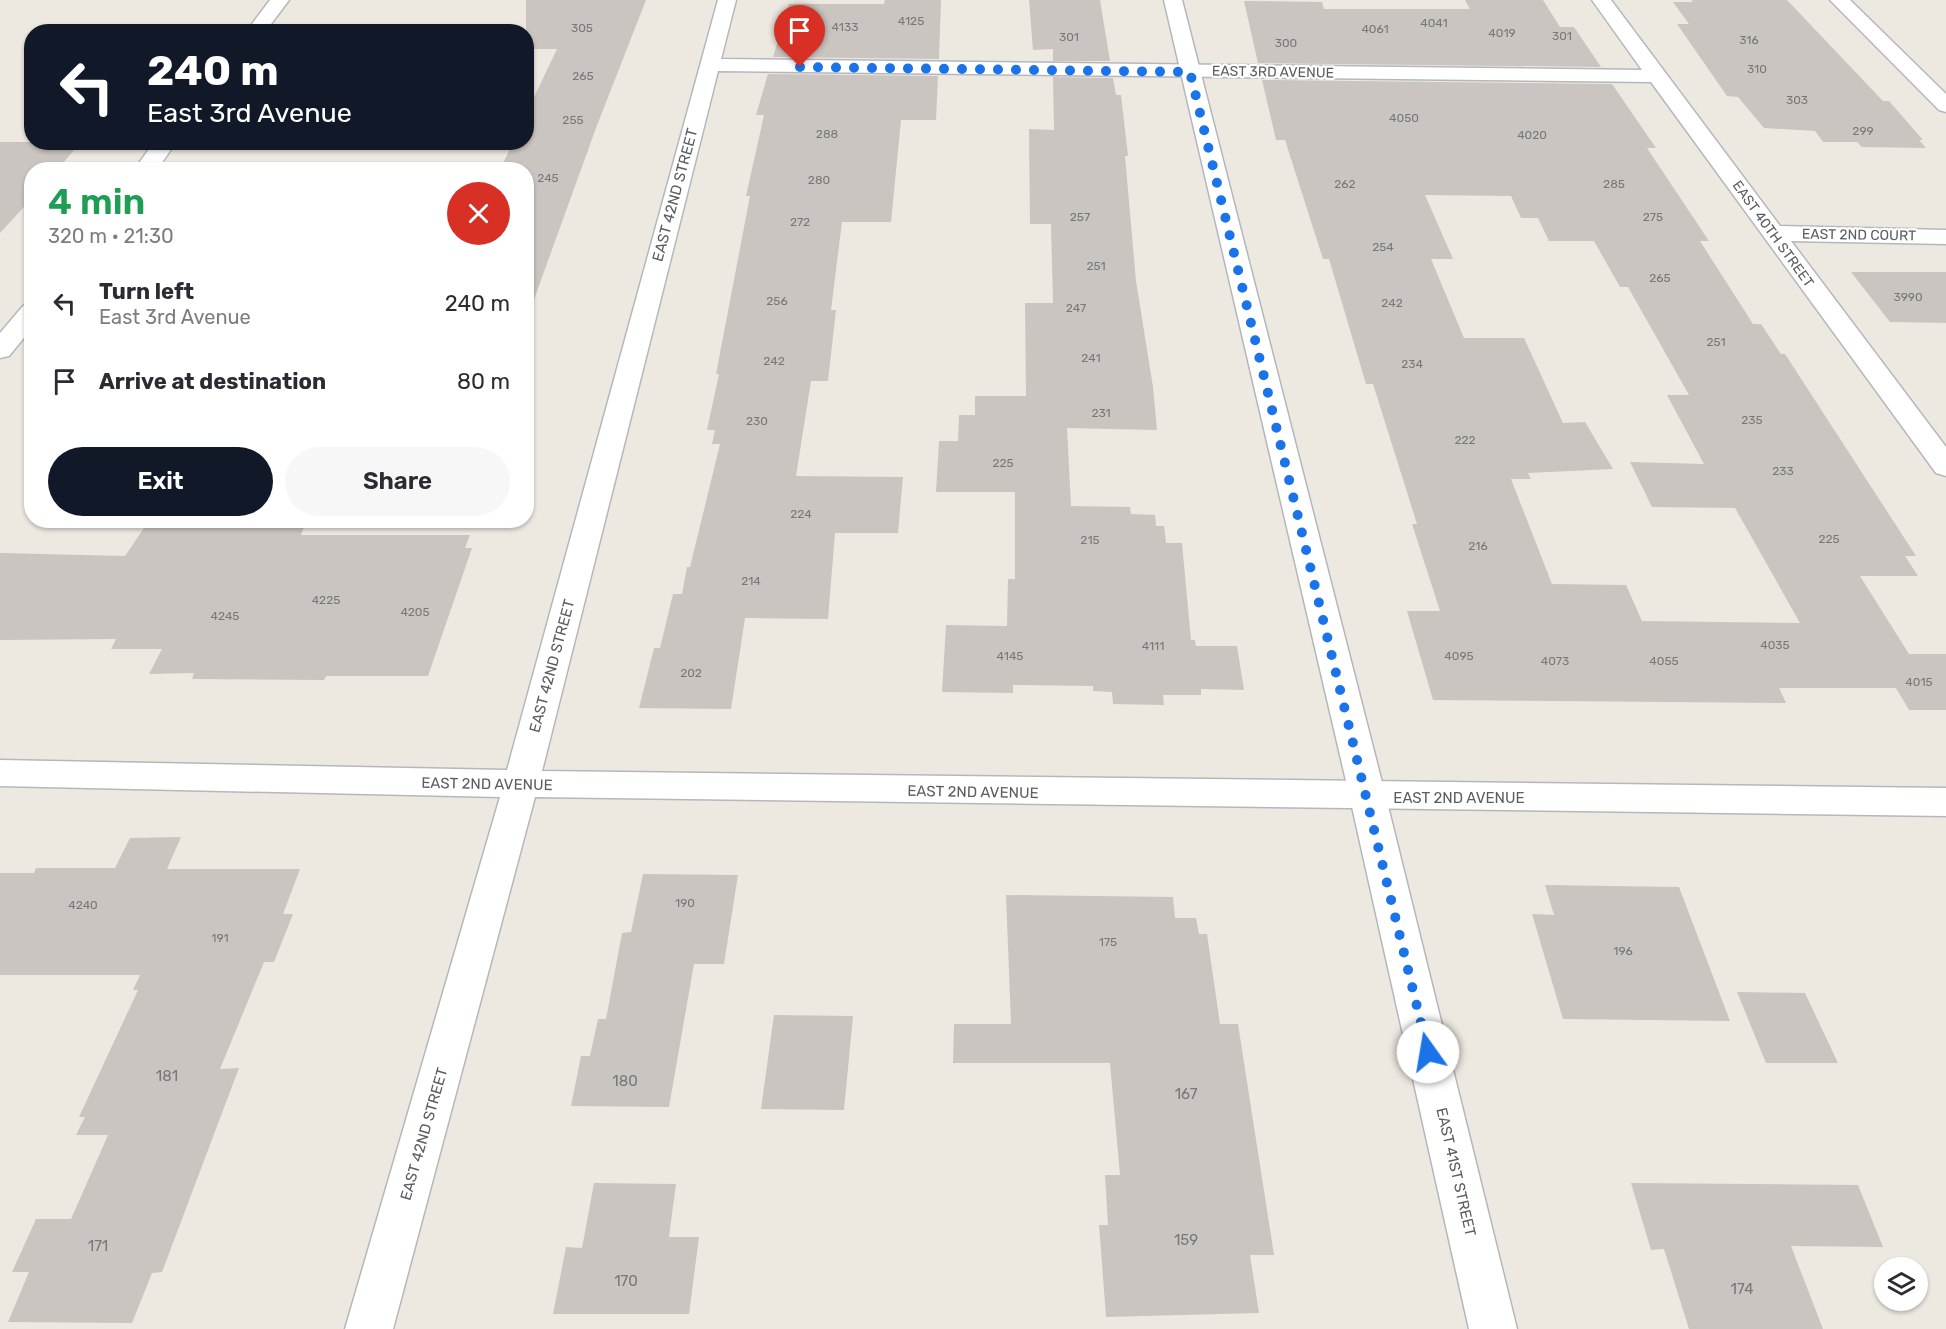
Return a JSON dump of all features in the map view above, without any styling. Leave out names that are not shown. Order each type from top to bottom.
[{"type":"street","points":[[261,24],[280,0]]},
{"type":"street","name":"EAST 42ND STREET","points":[[369,1329],[521,785],[727,0]]},
{"type":"street","name":"EAST 41ST STREET","points":[[1173,0],[1368,798],[1493,1329]]},
{"type":"street","name":"EAST 40TH STREET","points":[[1601,0],[1946,467]]},
{"type":"street","points":[[1839,0],[1946,106]]},
{"type":"street","name":"EAST 3RD AVENUE","points":[[709,65],[1658,76]]},
{"type":"street","name":"EAST 2ND COURT","points":[[1773,233],[1946,237]]},
{"type":"street","points":[[0,350],[24,321]]},
{"type":"street","name":"EAST 2ND AVENUE","points":[[0,773],[521,785],[1368,798],[1946,802]]},
{"type":"building","points":[[526,0],[646,0],[596,128],[534,299],[534,162],[504,162],[509,150],[534,150],[534,97],[557,49],[534,49],[534,24],[526,24]]},
{"type":"building","points":[[885,0],[941,0],[939,59],[773,57],[789,4],[884,4]]},
{"type":"building","points":[[1029,0],[1100,0],[1110,61],[1053,61],[1053,49],[1033,50]]},
{"type":"building","points":[[1465,0],[1543,0],[1560,27],[1574,27],[1601,67],[1258,63],[1244,1],[1322,2],[1324,9],[1470,9]]},
{"type":"building","points":[[1691,0],[1787,0],[1883,101],[1889,101],[1923,140],[1919,140],[1926,148],[1862,147],[1857,142],[1823,142],[1815,131],[1764,128],[1738,97],[1727,96],[1677,24],[1689,24],[1673,2],[1693,2]]},
{"type":"building","points":[[768,74],[938,76],[936,120],[901,120],[891,222],[842,222],[831,310],[836,310],[828,381],[811,381],[796,476],[903,477],[898,533],[835,533],[828,619],[745,618],[731,709],[639,708],[654,648],[660,648],[673,594],[682,594],[720,444],[712,444],[715,430],[707,430],[750,196],[746,196],[764,115],[756,115]]},
{"type":"building","points":[[1053,77],[1113,78],[1116,95],[1121,95],[1128,156],[1125,156],[1136,281],[1153,387],[1157,430],[1067,428],[1071,506],[1130,507],[1131,514],[1155,515],[1156,526],[1164,526],[1166,543],[1182,543],[1191,640],[1195,640],[1196,646],[1237,646],[1244,690],[1201,689],[1201,695],[1163,695],[1164,705],[1113,704],[1112,692],[1093,691],[1093,686],[1013,685],[1013,693],[942,692],[946,625],[1007,626],[1008,579],[1015,579],[1015,492],[936,492],[939,441],[958,441],[959,415],[975,415],[975,396],[1026,396],[1025,303],[1053,303],[1051,224],[1030,224],[1029,129],[1054,130]]},
{"type":"building","points":[[1262,80],[1612,84],[1656,148],[1647,148],[1709,241],[1700,241],[1753,324],[1761,324],[1781,354],[1785,354],[1916,556],[1905,556],[1918,576],[1860,576],[1909,654],[1946,654],[1946,710],[1909,710],[1896,688],[1779,688],[1786,703],[1433,700],[1407,611],[1440,611],[1412,524],[1417,524],[1373,384],[1366,384],[1329,259],[1323,259],[1285,140],[1276,140]],"holes":[[[1425,195],[1511,196],[1521,218],[1538,218],[1549,241],[1594,241],[1620,287],[1628,287],[1689,395],[1667,395],[1704,464],[1630,462],[1652,507],[1735,508],[1800,623],[1642,621],[1626,585],[1552,584],[1511,479],[1531,479],[1528,473],[1613,469],[1585,422],[1563,423],[1524,338],[1464,338],[1431,259],[1453,259]]]},
{"type":"building","points":[[0,142],[24,142],[24,150],[74,150],[64,162],[24,162],[24,207],[0,233]]},
{"type":"building","points":[[1851,272],[1946,272],[1946,323],[1890,322]]},
{"type":"building","points":[[144,528],[304,528],[301,535],[470,535],[465,548],[472,548],[428,676],[326,676],[324,680],[192,679],[194,673],[149,674],[162,649],[111,649],[116,639],[0,640],[0,553],[125,556]]},
{"type":"building","points":[[181,837],[167,869],[300,869],[283,914],[293,914],[274,962],[264,962],[220,1069],[239,1068],[162,1272],[152,1273],[132,1323],[8,1322],[29,1272],[12,1272],[36,1219],[71,1219],[108,1135],[76,1135],[85,1117],[79,1117],[138,990],[133,990],[140,975],[0,975],[0,873],[34,873],[36,868],[115,868],[130,838]]},
{"type":"building","points":[[643,874],[738,875],[724,964],[694,964],[669,1107],[571,1106],[581,1056],[590,1056],[598,1019],[606,1019],[622,933],[631,932]]},
{"type":"building","points":[[1545,885],[1679,887],[1730,1021],[1563,1019],[1532,914],[1554,915]]},
{"type":"building","points":[[1006,895],[1173,897],[1175,918],[1196,918],[1199,934],[1207,934],[1220,1024],[1238,1024],[1274,1255],[1250,1255],[1259,1313],[1106,1317],[1099,1225],[1108,1225],[1105,1175],[1120,1175],[1110,1063],[953,1063],[954,1024],[1011,1024]]},
{"type":"building","points":[[1737,992],[1805,993],[1838,1063],[1766,1063]]},
{"type":"building","points":[[774,1015],[853,1016],[844,1110],[761,1109]]},
{"type":"building","points":[[594,1183],[676,1184],[669,1237],[699,1237],[689,1314],[553,1314],[566,1247],[582,1248]]},
{"type":"building","points":[[1631,1183],[1858,1185],[1883,1247],[1791,1246],[1823,1329],[1689,1329],[1664,1249],[1651,1250]]},
{"type":"route","points":[[800,67],[1190,72],[1428,1052]]}]
